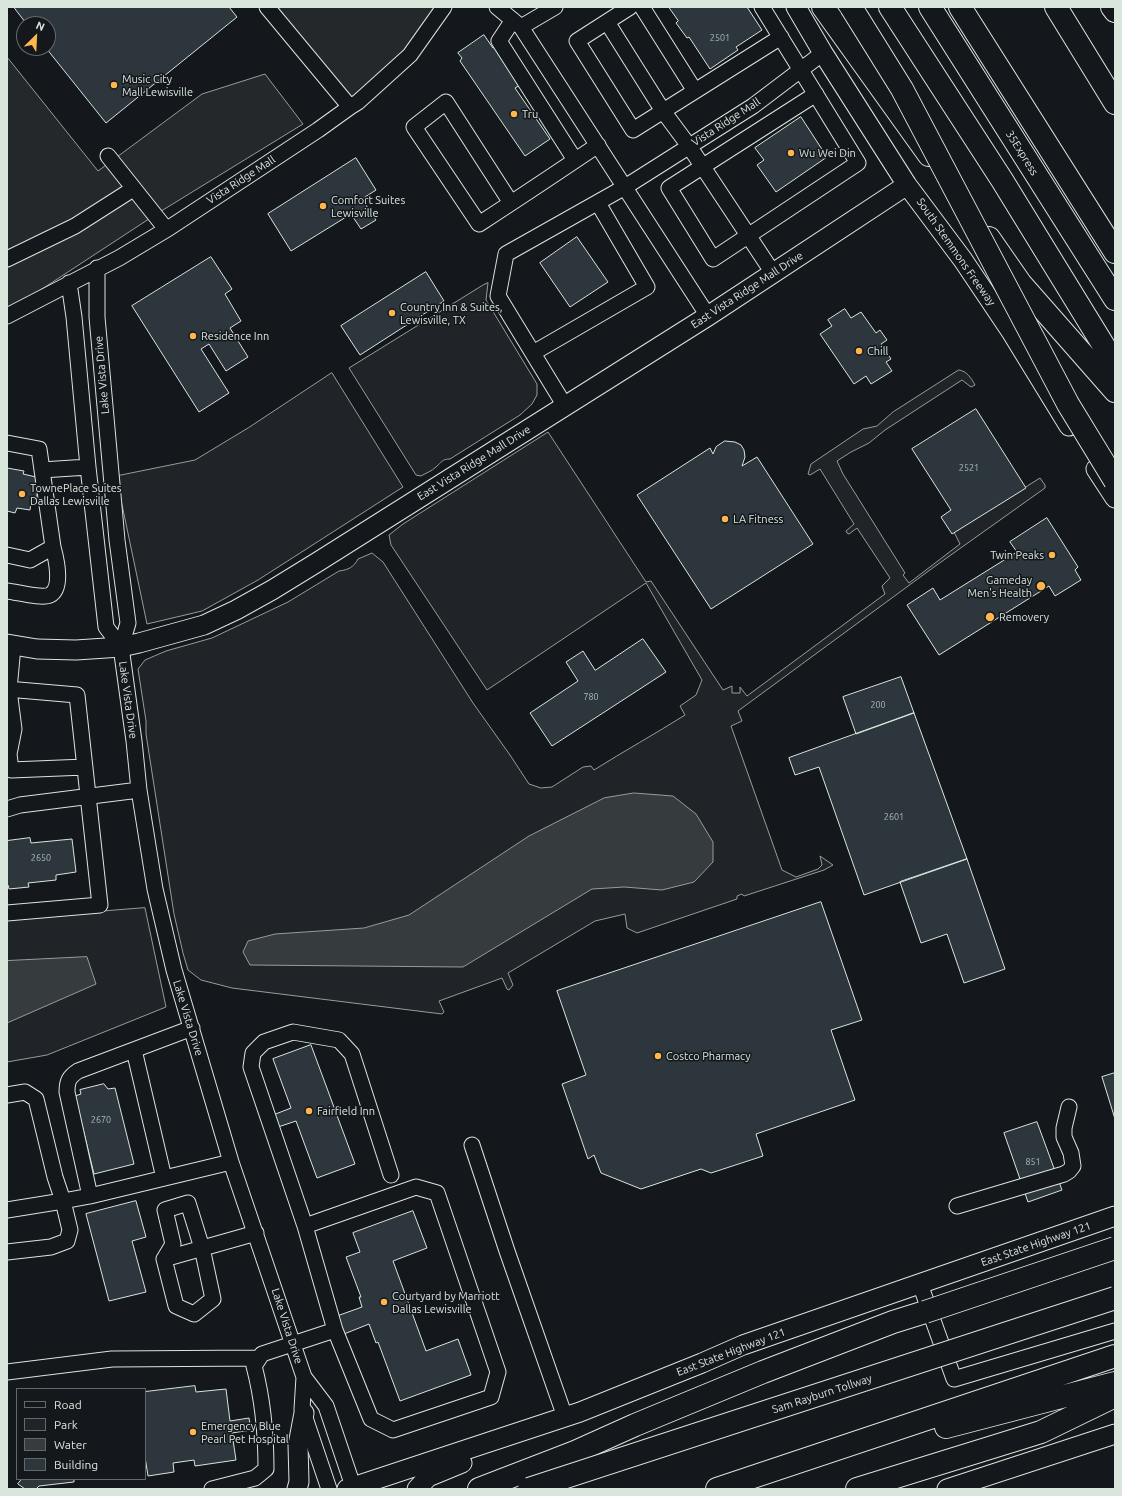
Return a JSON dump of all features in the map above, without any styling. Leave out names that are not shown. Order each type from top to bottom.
[{"type":"highway","points":[[823,7],[1021,284],[1115,391]]},
{"type":"highway","points":[[851,7],[902,89],[1068,404],[1115,481]]},
{"type":"highway","points":[[890,7],[1002,180],[1115,364]]},
{"type":"highway","name":"35Express","points":[[930,7],[1115,299]]},
{"type":"highway","points":[[960,7],[1115,252]]},
{"type":"highway","points":[[1056,7],[1115,102]]},
{"type":"highway","points":[[1112,7],[1115,11]]},
{"type":"highway","points":[[480,1489],[575,1452],[635,1425],[763,1372],[886,1325],[1115,1248]]},
{"type":"highway","name":"Sam Rayburn Tollway","points":[[529,1489],[1115,1298]]},
{"type":"highway","points":[[717,1489],[1115,1356]]},
{"type":"highway","points":[[753,1478],[1115,1383]]},
{"type":"highway","points":[[857,1489],[1041,1432],[1115,1396]]},
{"type":"main road","name":"South Stemmons Freeway","points":[[796,7],[823,53],[907,184],[964,260],[1012,333],[1115,498]]},
{"type":"main road","name":"East Vista Ridge Mall Drive","points":[[10,645],[37,649],[76,650],[121,647],[204,625],[242,607],[316,563],[708,316],[907,184]]},
{"type":"main road","name":"East State Highway 121","points":[[351,1488],[570,1415],[743,1346],[1115,1216]]},
{"type":"main road","points":[[297,1489],[299,1482],[298,1445],[304,1413]]},
{"type":"main road","points":[[417,1489],[428,1478],[464,1462],[514,1444],[570,1415]]},
{"type":"main road","points":[[947,1489],[1115,1434]]},
{"type":"street","points":[[267,7],[350,107]]},
{"type":"street","name":"Vista Ridge Mall","points":[[7,316],[97,268],[119,258],[318,130],[358,102],[410,55],[444,7]]},
{"type":"street","points":[[497,7],[517,24],[598,145],[708,316]]},
{"type":"street","points":[[630,7],[577,41],[633,130],[781,37]]},
{"type":"street","points":[[642,7],[695,91]]},
{"type":"street","points":[[762,7],[801,69],[858,163],[712,259],[670,188],[816,94]]},
{"type":"street","points":[[549,9],[517,24],[499,41],[575,160]]},
{"type":"street","points":[[607,22],[663,111],[689,146],[773,273]]},
{"type":"street","name":"Vista Ridge Mall","points":[[533,353],[498,296],[506,254],[625,188],[753,106],[823,53]]},
{"type":"street","points":[[511,203],[446,102],[414,127],[479,224],[511,203],[575,160],[598,145]]},
{"type":"street","points":[[108,156],[132,189],[166,229]]},
{"type":"street","points":[[7,259],[76,226],[132,189]]},
{"type":"street","points":[[565,406],[533,353],[647,287],[598,203]]},
{"type":"street","name":"Lake Vista Drive","points":[[97,268],[97,317],[117,535],[128,623],[121,647],[139,790],[155,889],[174,970],[231,1162],[304,1377],[326,1406],[351,1488]]},
{"type":"street","name":"Lake Vista Drive","points":[[69,283],[74,317],[88,467],[106,627],[121,647]]},
{"type":"street","points":[[7,443],[39,449],[58,568],[55,589],[51,594],[43,596],[7,591]]},
{"type":"street","points":[[42,470],[88,467]]},
{"type":"street","points":[[7,555],[30,560],[54,547]]},
{"type":"street","points":[[10,645],[8,690],[14,729],[9,754],[11,770],[85,767]]},
{"type":"street","points":[[7,913],[100,905],[77,695],[8,690]]},
{"type":"street","points":[[7,809],[20,805],[139,790]]},
{"type":"street","points":[[90,1196],[67,1092],[67,1084],[70,1076],[78,1071],[192,1028]]},
{"type":"street","points":[[305,1226],[416,1187],[437,1193],[498,1372],[491,1398],[393,1430],[371,1419],[335,1330],[305,1226],[252,1066],[253,1053],[264,1042],[293,1032],[339,1040],[352,1054],[391,1175]]},
{"type":"street","points":[[134,1050],[164,1178]]},
{"type":"street","points":[[7,1094],[25,1092],[36,1099],[55,1177],[70,1230],[66,1241],[52,1247],[7,1252]]},
{"type":"street","points":[[957,1206],[1070,1171],[1072,1166],[1070,1153],[1064,1137],[1064,1128],[1069,1107]]},
{"type":"street","points":[[472,1145],[507,1251],[570,1415]]},
{"type":"street","points":[[7,1210],[90,1196],[231,1162]]},
{"type":"street","points":[[188,1203],[202,1248],[213,1299],[194,1314],[176,1306],[164,1259],[173,1244],[165,1210],[188,1203]]},
{"type":"street","points":[[164,1259],[256,1233]]},
{"type":"street","points":[[920,1284],[954,1379],[1115,1331]]},
{"type":"street","points":[[212,1489],[255,1478],[266,1469],[266,1438],[260,1391],[254,1366],[262,1354],[294,1345],[335,1330]]},
{"type":"street","points":[[7,1372],[112,1360],[260,1358]]},
{"type":"street","name":"Lake Vista Drive","points":[[304,1377],[302,1409],[329,1489]]},
{"type":"green space","points":[[488,283],[486,300],[537,384],[537,395],[532,404],[520,415],[450,459],[444,460],[431,471],[421,476],[416,475],[349,368]]},
{"type":"green space","points":[[959,370],[967,373],[975,385],[971,387],[962,380],[885,430],[869,443],[837,461],[843,474],[905,573],[903,575],[909,583],[960,544],[954,532],[1040,478],[1045,485],[1045,488],[934,567],[738,711],[742,721],[731,726],[782,870],[796,877],[818,869],[822,865],[820,856],[833,865],[824,870],[744,896],[742,894],[737,896],[737,899],[637,933],[627,928],[625,914],[595,921],[508,973],[513,985],[509,990],[507,989],[502,978],[439,1001],[444,1012],[442,1014],[232,988],[201,980],[188,970],[174,914],[146,734],[146,721],[138,669],[145,660],[166,651],[212,638],[288,602],[339,571],[350,568],[358,559],[372,553],[383,562],[473,703],[529,784],[541,788],[552,787],[583,767],[591,766],[594,770],[685,715],[680,706],[696,695],[702,680],[646,583],[487,690],[391,545],[389,535],[403,524],[548,432],[646,582],[651,581],[723,690],[732,686],[732,693],[740,693],[740,687],[747,696],[885,594],[882,586],[890,578],[857,528],[849,534],[847,533],[846,531],[854,524],[820,469],[810,475],[808,474],[811,464],[863,429],[877,426],[893,412]]},
{"type":"green space","points":[[332,373],[403,487],[258,580],[202,611],[147,624],[116,476],[195,460],[248,428]]},
{"type":"green space","points":[[145,908],[166,1007],[47,1055],[7,1062],[7,919]]},
{"type":"shaded area","points":[[278,7],[436,7],[419,36],[353,103]]},
{"type":"shaded area","points":[[7,57],[98,171],[202,94],[265,74],[303,124],[158,213],[13,308],[7,310]]},
{"type":"water","points":[[634,793],[673,796],[696,814],[713,842],[713,862],[694,882],[662,890],[624,887],[592,889],[463,967],[250,965],[243,952],[248,941],[275,934],[364,928],[409,915],[529,836],[604,798]]},
{"type":"water","points":[[87,957],[96,984],[7,1023],[7,961]]},
{"type":"building","name":"Music City Mall Lewisville","points":[[14,7],[229,7],[237,17],[106,123],[52,56],[56,56],[56,16],[21,16]]},
{"type":"building","points":[[669,7],[747,7],[762,30],[736,47],[738,50],[710,69],[689,37],[687,38],[676,23],[678,21]]},
{"type":"building","name":"Tru","points":[[484,35],[493,48],[497,46],[522,84],[515,88],[550,139],[525,156],[460,61],[462,58],[458,53]]},
{"type":"building","name":"Wu Wei Din","points":[[801,117],[827,157],[776,192],[757,165],[764,160],[755,148]]},
{"type":"building","name":"Comfort Suites Lewisville","points":[[356,158],[376,190],[362,199],[376,220],[361,229],[351,214],[291,251],[268,214]]},
{"type":"building","points":[[577,237],[608,282],[570,307],[540,263]]},
{"type":"building","name":"Residence Inn","points":[[211,257],[232,289],[225,294],[241,321],[230,328],[248,357],[226,371],[209,344],[201,349],[229,393],[199,412],[132,306]]},
{"type":"building","name":"Country Inn & Suites, Lewisville, TX","points":[[426,272],[444,301],[360,355],[341,326]]},
{"type":"building","name":"Chill","points":[[845,309],[851,318],[861,312],[876,333],[880,330],[887,340],[881,344],[891,359],[886,362],[892,371],[871,384],[866,376],[854,384],[820,334],[832,326],[828,320]]},
{"type":"building","points":[[976,409],[1026,488],[952,534],[941,517],[951,510],[912,449]]},
{"type":"building","name":"LA Fitness","points":[[725,441],[735,442],[741,445],[744,450],[745,457],[742,466],[757,457],[813,544],[711,609],[637,495],[710,448],[713,454],[716,447]]},
{"type":"building","name":"TownePlace Suites Dallas Lewisville","points":[[7,468],[24,471],[23,474],[36,477],[35,485],[39,486],[35,504],[31,503],[30,510],[17,508],[15,513],[7,511]]},
{"type":"building","points":[[1047,518],[1078,567],[1075,570],[1081,580],[1055,596],[1049,586],[939,655],[907,605],[933,588],[940,600],[1017,552],[1010,542]]},
{"type":"building","points":[[643,639],[666,672],[552,746],[530,713],[578,681],[566,662],[583,651],[595,670]]},
{"type":"building","points":[[901,677],[914,713],[856,734],[843,697]]},
{"type":"building","points":[[914,713],[967,859],[864,895],[819,767],[795,775],[789,758]]},
{"type":"building","points":[[30,838],[31,843],[72,839],[76,872],[56,875],[56,880],[28,883],[29,887],[9,889],[7,885],[7,841]]},
{"type":"building","points":[[967,859],[1005,969],[964,983],[947,934],[921,943],[900,882]]},
{"type":"building","points":[[821,902],[862,1020],[831,1030],[855,1100],[756,1134],[763,1156],[711,1173],[701,1169],[641,1189],[601,1173],[594,1155],[588,1159],[562,1084],[586,1075],[557,991]]},
{"type":"building","name":"Fairfield Inn","points":[[311,1045],[355,1164],[317,1178],[296,1121],[278,1127],[273,1115],[291,1108],[273,1059]]},
{"type":"building","points":[[1115,1073],[1115,1119],[1102,1077]]},
{"type":"building","points":[[104,1084],[108,1089],[115,1088],[134,1164],[94,1174],[75,1096],[81,1094],[80,1090]]},
{"type":"building","points":[[1037,1122],[1062,1190],[1028,1202],[1004,1133]]},
{"type":"building","points":[[136,1201],[146,1237],[132,1241],[146,1292],[109,1301],[86,1214]]},
{"type":"building","name":"Courtyard by Marriott Dallas Lewisville","points":[[413,1211],[427,1248],[393,1261],[426,1351],[458,1339],[471,1375],[400,1401],[378,1342],[376,1343],[369,1324],[344,1334],[337,1316],[362,1307],[359,1297],[361,1297],[346,1257],[360,1252],[353,1233]]},
{"type":"building","name":"Emergency Blue Pearl Pet Hospital","points":[[195,1386],[196,1392],[226,1389],[230,1421],[249,1418],[251,1430],[232,1433],[236,1460],[195,1466],[194,1460],[173,1463],[174,1472],[148,1476],[146,1463],[146,1392]]},
{"type":"building","points":[[21,1480],[74,1480],[74,1482],[39,1486],[36,1489],[25,1489],[18,1484]]},
{"type":"place","name":"Music City Mall Lewisville","points":[[114,85]]},
{"type":"place","name":"Tru","points":[[514,114]]},
{"type":"place","name":"Wu Wei Din","points":[[791,153]]},
{"type":"place","name":"Comfort Suites Lewisville","points":[[323,206]]},
{"type":"place","name":"Country Inn & Suites, Lewisville, TX","points":[[392,313]]},
{"type":"place","name":"Residence Inn","points":[[193,336]]},
{"type":"place","name":"Chill","points":[[859,351]]},
{"type":"place","name":"TownePlace Suites Dallas Lewisville","points":[[22,494]]},
{"type":"place","name":"LA Fitness","points":[[725,519]]},
{"type":"place","name":"Twin Peaks","points":[[1052,555]]},
{"type":"place","name":"Gameday Men's Health","points":[[1041,586]]},
{"type":"place","name":"Removery","points":[[990,617]]},
{"type":"place","name":"Costco Pharmacy","points":[[658,1056]]},
{"type":"place","name":"Fairfield Inn","points":[[309,1111]]},
{"type":"place","name":"Courtyard by Marriott Dallas Lewisville","points":[[384,1302]]},
{"type":"place","name":"Emergency Blue Pearl Pet Hospital","points":[[193,1432]]}]
